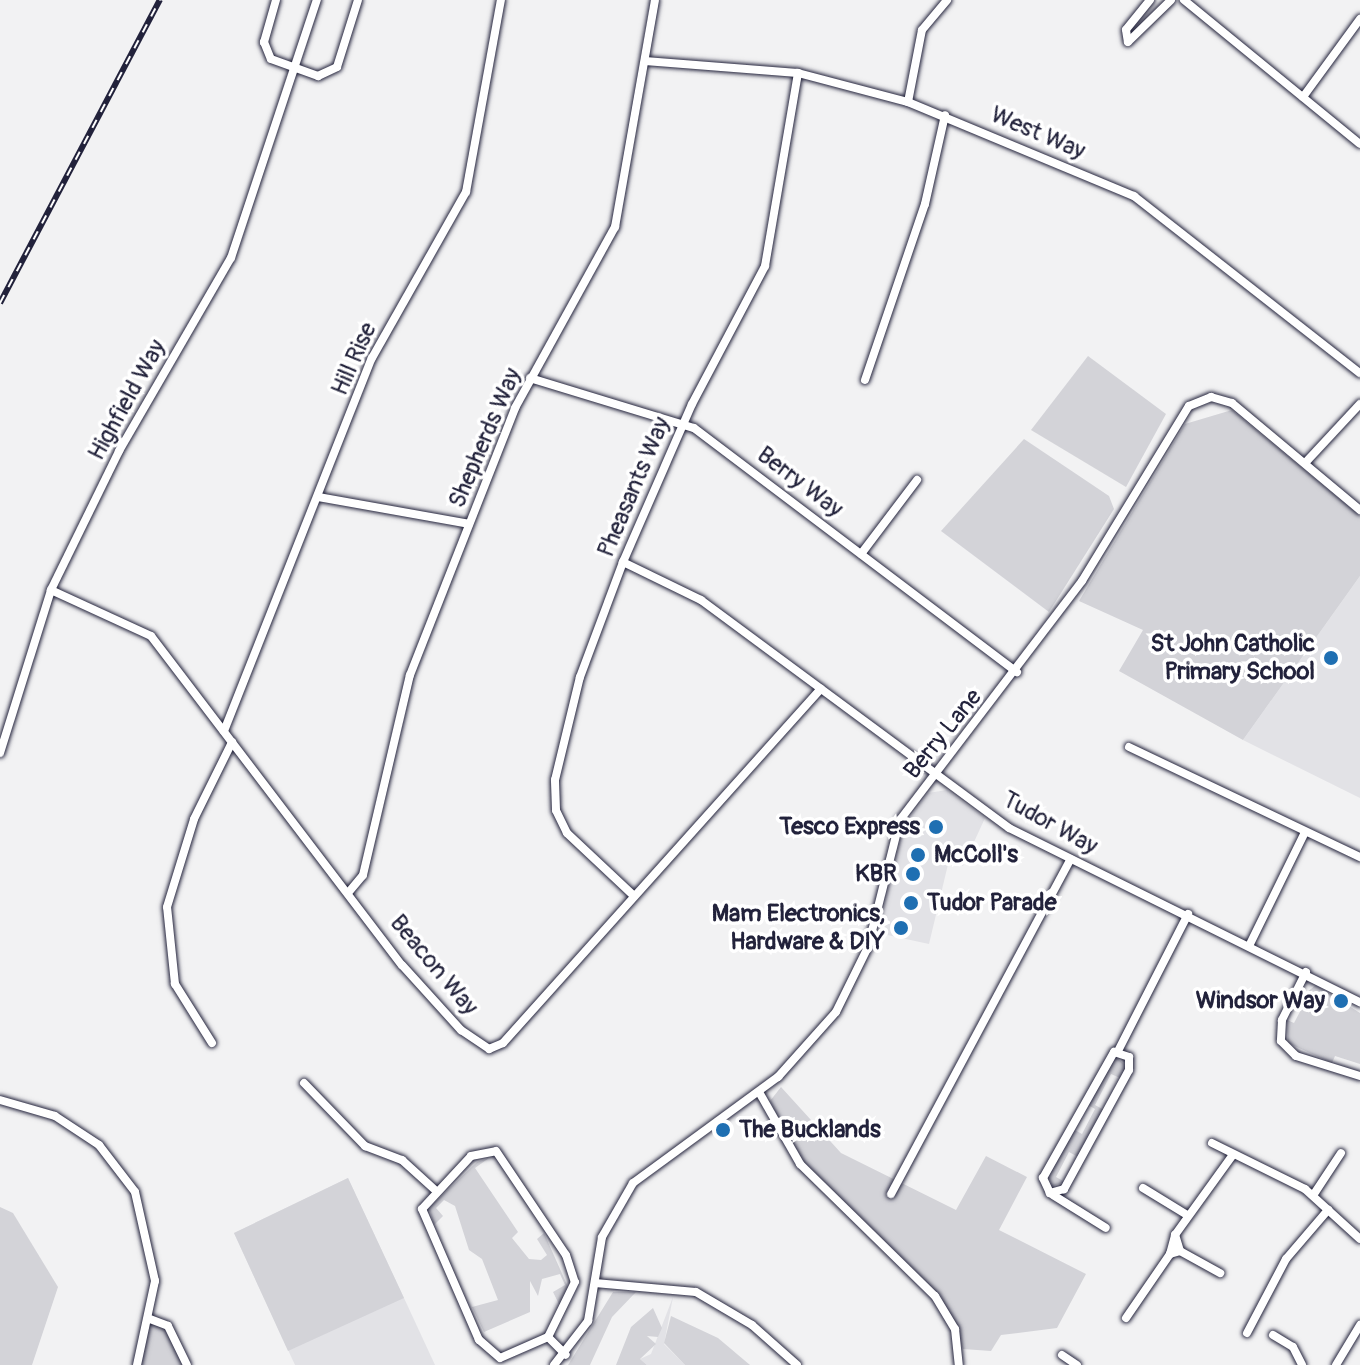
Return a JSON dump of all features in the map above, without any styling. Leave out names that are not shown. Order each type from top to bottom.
[{"type":"street","points":[[276,0],[264,42],[273,61],[318,76],[337,67],[358,0]]},
{"type":"street","name":"Highfield Way","points":[[0,753],[51,590],[119,451],[231,258],[317,0]]},
{"type":"street","name":"Hill Rise","points":[[224,731],[372,358],[466,192],[501,0]]},
{"type":"street","name":"Shepherds Way","points":[[348,893],[363,875],[410,675],[469,524],[530,378],[615,227],[655,0]]},
{"type":"street","points":[[908,102],[922,30],[947,0]]},
{"type":"street","points":[[1150,0],[1126,30],[1128,42],[1171,0]]},
{"type":"street","points":[[1184,0],[1360,144]]},
{"type":"street","points":[[1303,97],[1360,19]]},
{"type":"street","name":"West Way","points":[[645,61],[798,73],[945,115],[1147,204],[1360,373]]},
{"type":"street","name":"Pheasants Way","points":[[634,896],[567,833],[553,791],[580,677],[623,562],[684,422],[765,266],[798,73]]},
{"type":"street","points":[[865,380],[925,204],[945,115]]},
{"type":"street","name":"Berry Way","points":[[530,378],[684,422],[1017,672]]},
{"type":"street","name":"Berry Lane","points":[[554,1365],[566,1355],[588,1321],[602,1237],[633,1183],[759,1092],[803,1053],[848,990],[874,930],[900,820],[1017,672],[1082,581],[1189,406],[1225,399],[1360,510]]},
{"type":"street","points":[[1305,463],[1360,404]]},
{"type":"street","points":[[861,554],[917,480]]},
{"type":"street","points":[[318,497],[469,524]]},
{"type":"street","name":"Tudor Way","points":[[623,562],[701,600],[1009,828],[1250,944],[1360,1002]]},
{"type":"street","name":"Beacon Way","points":[[51,590],[151,636],[431,999],[489,1049],[503,1043],[821,689]]},
{"type":"street","points":[[212,1043],[175,984],[167,907],[194,819],[232,742]]},
{"type":"street","points":[[1129,747],[1360,857]]},
{"type":"street","points":[[1250,944],[1305,832]]},
{"type":"street","points":[[891,1194],[1071,859]]},
{"type":"street","points":[[1106,1228],[1050,1193],[1043,1178],[1118,1051],[1188,914]]},
{"type":"street","points":[[1306,972],[1282,1020],[1281,1041],[1296,1056],[1360,1076]]},
{"type":"street","points":[[1050,1193],[1064,1189],[1129,1070],[1129,1057],[1118,1051]]},
{"type":"street","points":[[304,1083],[365,1146],[402,1160],[434,1189]]},
{"type":"street","points":[[759,1092],[800,1164],[935,1296],[955,1329],[959,1365]]},
{"type":"street","points":[[0,1100],[55,1116],[99,1145],[124,1175],[155,1259],[150,1319],[137,1365]]},
{"type":"street","points":[[1212,1143],[1232,1156],[1314,1194],[1360,1239]]},
{"type":"street","points":[[496,1151],[509,1161],[572,1269],[574,1293],[548,1337],[521,1353],[487,1353],[423,1219],[434,1189],[479,1152],[496,1151]]},
{"type":"street","points":[[1314,1194],[1341,1153]]},
{"type":"street","points":[[1126,1318],[1170,1254],[1175,1235],[1187,1215],[1232,1156]]},
{"type":"street","points":[[1143,1188],[1187,1215]]},
{"type":"street","points":[[1247,1333],[1286,1259],[1328,1210]]},
{"type":"street","points":[[1175,1235],[1180,1251],[1220,1273]]},
{"type":"street","points":[[1170,1254],[1180,1251]]},
{"type":"street","points":[[595,1283],[696,1292],[752,1325],[797,1365]]},
{"type":"street","points":[[150,1319],[168,1326],[187,1365]]},
{"type":"street","points":[[1336,1365],[1360,1325]]},
{"type":"street","points":[[1273,1335],[1293,1347],[1302,1365]]},
{"type":"street","points":[[548,1337],[566,1355]]},
{"type":"street","points":[[1062,1355],[1077,1365]]},
{"type":"shaded area","points":[[1088,356],[1166,414],[1126,487],[1031,430]]},
{"type":"shaded area","points":[[1232,410],[1360,516],[1360,576],[1243,740],[1119,671],[1143,630],[1079,601],[1185,424]]},
{"type":"shaded area","points":[[1024,439],[1109,496],[1114,509],[1049,612],[941,531]]},
{"type":"shaded area","name":"St John Catholic Primary School","points":[[1360,576],[1360,798],[1243,740]]},
{"type":"shaded area","points":[[947,790],[985,818],[963,866],[950,856],[929,944],[878,933],[903,827],[928,793]]},
{"type":"shaded area","points":[[1316,985],[1360,1013],[1360,1064],[1335,1056],[1332,1063],[1288,1043],[1287,1020],[1294,1023],[1304,1004],[1297,1000]]},
{"type":"shaded area","points":[[1114,1056],[1127,1066],[1120,1078],[1111,1074],[1095,1105],[1104,1110],[1078,1157],[1069,1152],[1056,1177],[1065,1182],[1052,1186],[1048,1176],[1073,1129],[1082,1134],[1095,1109],[1086,1104]]},
{"type":"shaded area","points":[[781,1087],[841,1153],[956,1210],[986,1156],[1027,1177],[999,1230],[1086,1274],[1057,1328],[1001,1335],[991,1351],[963,1349],[941,1296],[797,1155],[770,1101]]},
{"type":"shaded area","points":[[489,1158],[475,1168],[518,1232],[512,1238],[529,1259],[541,1260],[547,1255],[537,1239],[544,1233],[568,1287],[560,1306],[553,1292],[565,1285],[560,1274],[542,1279],[538,1296],[530,1281],[530,1312],[484,1332],[472,1307],[498,1300],[482,1259],[469,1250],[455,1206],[444,1200],[436,1208],[443,1216],[434,1225],[429,1208],[477,1162]]},
{"type":"shaded area","points":[[348,1178],[435,1365],[295,1365],[234,1233]]},
{"type":"shaded area","points":[[348,1178],[404,1298],[288,1351],[234,1233]]},
{"type":"shaded area","points":[[0,1207],[13,1213],[58,1287],[32,1365],[0,1365]]},
{"type":"shaded area","points":[[613,1292],[636,1292],[612,1317],[590,1365],[568,1365]]},
{"type":"shaded area","points":[[673,1297],[664,1344],[685,1365],[647,1365],[640,1359],[651,1354]]},
{"type":"shaded area","points":[[653,1308],[662,1328],[658,1337],[647,1336],[656,1344],[640,1359],[647,1365],[616,1365],[631,1327]]},
{"type":"shaded area","points":[[671,1316],[718,1338],[750,1365],[685,1365],[664,1343]]},
{"type":"shaded area","points":[[150,1319],[165,1324],[187,1365],[137,1365]]},
{"type":"railway","points":[[0,303],[160,0]]},
{"type":"place","name":"St John Catholic Primary School","points":[[1331,658]]},
{"type":"place","name":"Tesco Express","points":[[936,827]]},
{"type":"place","name":"McColl's","points":[[918,855]]},
{"type":"place","name":"KBR","points":[[913,874]]},
{"type":"place","name":"Tudor Parade","points":[[911,903]]},
{"type":"place","name":"Mam Electronics, Hardware & DIY","points":[[901,928]]},
{"type":"place","name":"Windsor Way","points":[[1341,1001]]},
{"type":"place","name":"The Bucklands","points":[[723,1130]]}]
